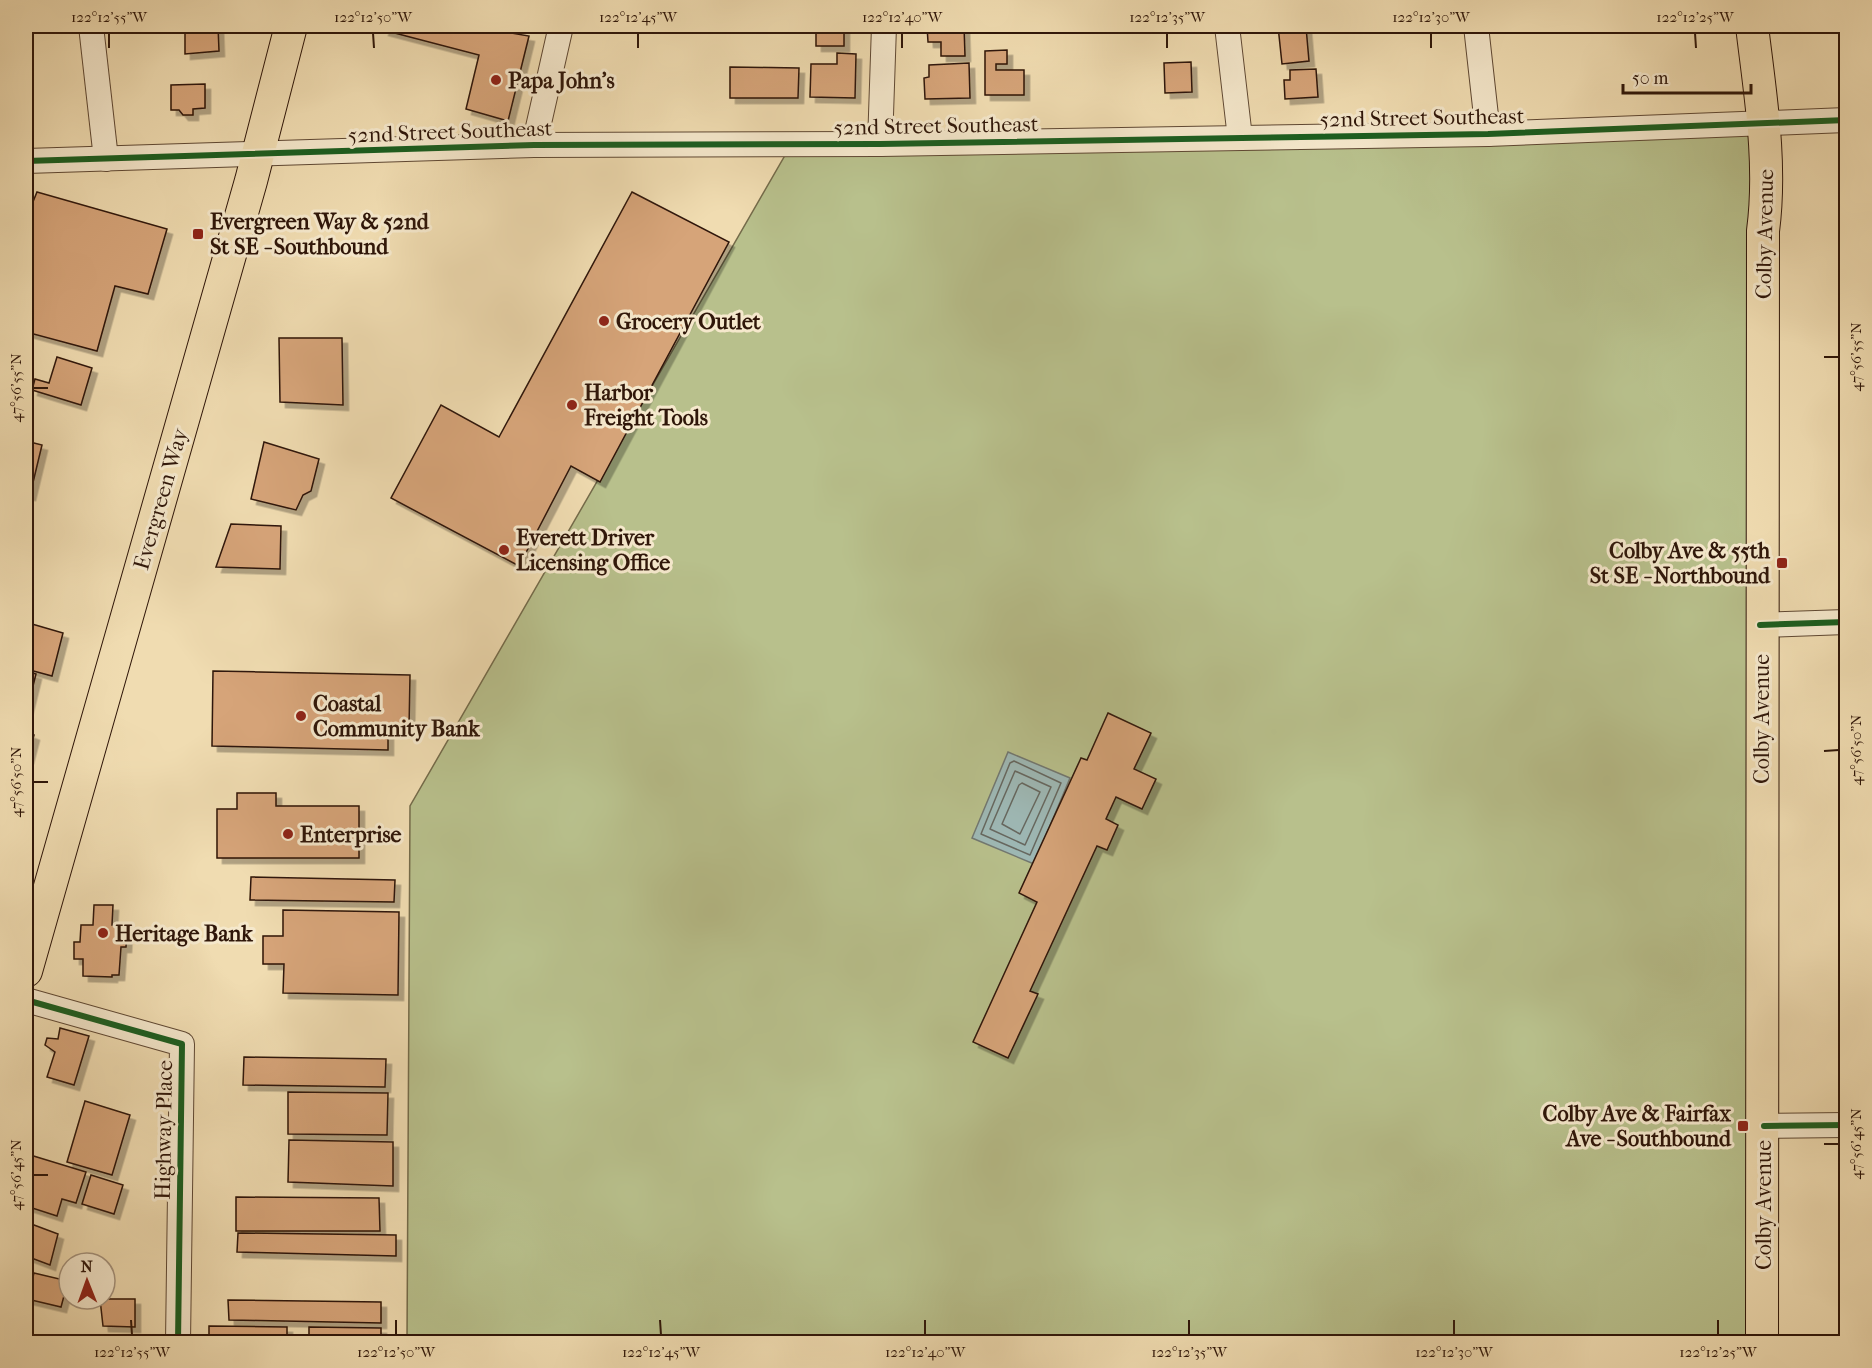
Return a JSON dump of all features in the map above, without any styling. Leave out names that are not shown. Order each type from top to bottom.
[{"type":"main road","name":"Evergreen Way","points":[[26,971],[258,156],[291,26]]},
{"type":"main road","name":"Colby Avenue","points":[[1752,26],[1764,122],[1768,192],[1763,231],[1760,625],[1764,1126],[1762,1342]]},
{"type":"street","points":[[91,26],[106,159]]},
{"type":"street","points":[[534,145],[561,26]]},
{"type":"street","points":[[880,144],[885,26]]},
{"type":"street","points":[[1227,26],[1240,138]]},
{"type":"street","points":[[1476,26],[1488,134]]},
{"type":"street","name":"52nd Street Southeast","points":[[26,161],[258,156],[534,145],[880,144],[1488,134],[1846,120]]},
{"type":"street","points":[[1760,625],[1846,622]]},
{"type":"street","name":"Highway Place","points":[[26,1000],[182,1044],[178,1342]]},
{"type":"street","points":[[1764,1126],[1846,1125]]},
{"type":"green space","points":[[1764,122],[1762,1342],[407,1342],[410,806],[791,145]]},
{"type":"water","points":[[1008,752],[1070,778],[1034,864],[972,838]]},
{"type":"building","points":[[185,26],[218,26],[219,51],[185,54]]},
{"type":"building","points":[[385,26],[501,26],[500,31],[529,36],[508,121],[466,109],[479,55],[383,30]]},
{"type":"building","points":[[816,26],[844,26],[844,46],[816,46]]},
{"type":"building","points":[[927,26],[964,26],[965,56],[941,56],[941,42],[928,42]]},
{"type":"building","points":[[1278,26],[1317,26],[1306,27],[1309,61],[1282,64]]},
{"type":"building","points":[[1007,50],[1007,64],[996,64],[996,70],[1024,70],[1024,95],[985,95],[985,51]]},
{"type":"building","points":[[837,53],[856,54],[855,98],[810,97],[811,64],[837,64]]},
{"type":"building","points":[[1191,62],[1192,92],[1165,93],[1164,63]]},
{"type":"building","points":[[969,63],[970,98],[925,99],[924,78],[929,77],[929,65]]},
{"type":"building","points":[[730,67],[799,68],[798,98],[730,98]]},
{"type":"building","points":[[1316,69],[1318,97],[1285,99],[1284,80],[1290,80],[1290,70]]},
{"type":"building","points":[[205,84],[205,108],[193,109],[193,115],[183,115],[179,110],[171,110],[171,85]]},
{"type":"building","points":[[37,192],[167,229],[148,294],[115,286],[97,351],[26,332],[26,208],[30,209]]},
{"type":"building","points":[[632,192],[729,242],[600,482],[571,466],[519,566],[391,498],[441,405],[499,437]]},
{"type":"building","points":[[279,338],[342,338],[343,405],[280,402]]},
{"type":"building","points":[[57,357],[92,368],[81,405],[32,390],[35,379],[49,383]]},
{"type":"building","points":[[26,441],[42,445],[30,495],[26,494]]},
{"type":"building","points":[[264,442],[319,459],[311,491],[303,495],[296,510],[251,499]]},
{"type":"building","points":[[231,524],[281,526],[280,569],[216,567]]},
{"type":"building","points":[[32,624],[63,633],[52,676],[26,669],[26,648]]},
{"type":"building","points":[[26,671],[36,674],[26,714]]},
{"type":"building","points":[[213,671],[410,675],[409,728],[388,728],[388,750],[212,746]]},
{"type":"building","points":[[1108,713],[1151,733],[1134,769],[1156,779],[1142,809],[1116,797],[1106,819],[1118,825],[1107,850],[1097,846],[1030,991],[1038,994],[1008,1058],[973,1042],[1037,902],[1019,893],[1081,758],[1087,760]]},
{"type":"building","points":[[26,732],[34,735],[28,758],[26,757]]},
{"type":"building","name":"Enterprise","points":[[237,793],[276,793],[276,806],[359,806],[359,858],[217,858],[217,809],[237,809]]},
{"type":"building","points":[[251,877],[395,880],[394,902],[250,900]]},
{"type":"building","name":"Heritage Bank","points":[[94,905],[113,905],[112,925],[127,925],[126,947],[121,947],[119,975],[112,975],[112,977],[83,976],[83,959],[74,959],[74,942],[80,942],[81,925],[93,925]]},
{"type":"building","points":[[283,910],[399,912],[398,995],[283,993],[284,964],[263,964],[263,936],[283,936]]},
{"type":"building","points":[[60,1028],[89,1036],[74,1085],[47,1077],[55,1052],[45,1045],[47,1038],[58,1039]]},
{"type":"building","points":[[244,1057],[386,1059],[385,1087],[243,1085]]},
{"type":"building","points":[[288,1092],[388,1093],[387,1135],[288,1134]]},
{"type":"building","points":[[85,1101],[130,1115],[112,1175],[67,1162]]},
{"type":"building","points":[[289,1140],[393,1142],[393,1186],[288,1182]]},
{"type":"building","points":[[27,1154],[86,1172],[76,1203],[62,1199],[57,1216],[26,1206]]},
{"type":"building","points":[[91,1175],[123,1185],[114,1214],[82,1204]]},
{"type":"building","points":[[236,1197],[379,1198],[380,1231],[236,1231]]},
{"type":"building","points":[[26,1222],[58,1234],[50,1265],[26,1256]]},
{"type":"building","points":[[238,1233],[396,1235],[396,1256],[237,1252]]},
{"type":"building","points":[[34,1273],[57,1278],[57,1306],[27,1299]]},
{"type":"building","points":[[117,1299],[135,1299],[135,1327],[103,1326],[101,1311],[117,1311]]},
{"type":"building","points":[[228,1300],[381,1302],[381,1323],[229,1320]]},
{"type":"building","points":[[209,1326],[287,1327],[287,1342],[209,1342]]},
{"type":"building","points":[[309,1327],[381,1328],[381,1342],[309,1342]]},
{"type":"building","points":[[26,1334],[57,1342],[26,1342]]},
{"type":"cycle path","points":[[26,161],[534,145],[880,144],[1488,134],[1846,120]]},
{"type":"cycle path","points":[[1760,625],[1846,622]]},
{"type":"cycle path","points":[[26,1000],[182,1044],[178,1342]]},
{"type":"cycle path","points":[[1764,1126],[1846,1125]]},
{"type":"place","name":"Papa John's","points":[[496,80]]},
{"type":"place","name":"Evergreen Way & 52nd St SE - Southbound","points":[[198,234]]},
{"type":"place","name":"Grocery Outlet","points":[[604,321]]},
{"type":"place","name":"Harbor Freight Tools","points":[[572,405]]},
{"type":"place","name":"Everett Driver Licensing Office","points":[[504,550]]},
{"type":"place","name":"Colby Ave & 55th St SE - Northbound","points":[[1782,563]]},
{"type":"place","name":"Coastal Community Bank","points":[[301,716]]},
{"type":"place","name":"Enterprise","points":[[288,834]]},
{"type":"place","name":"Heritage Bank","points":[[103,933]]},
{"type":"place","name":"Colby Ave & Fairfax Ave - Southbound","points":[[1743,1126]]}]
